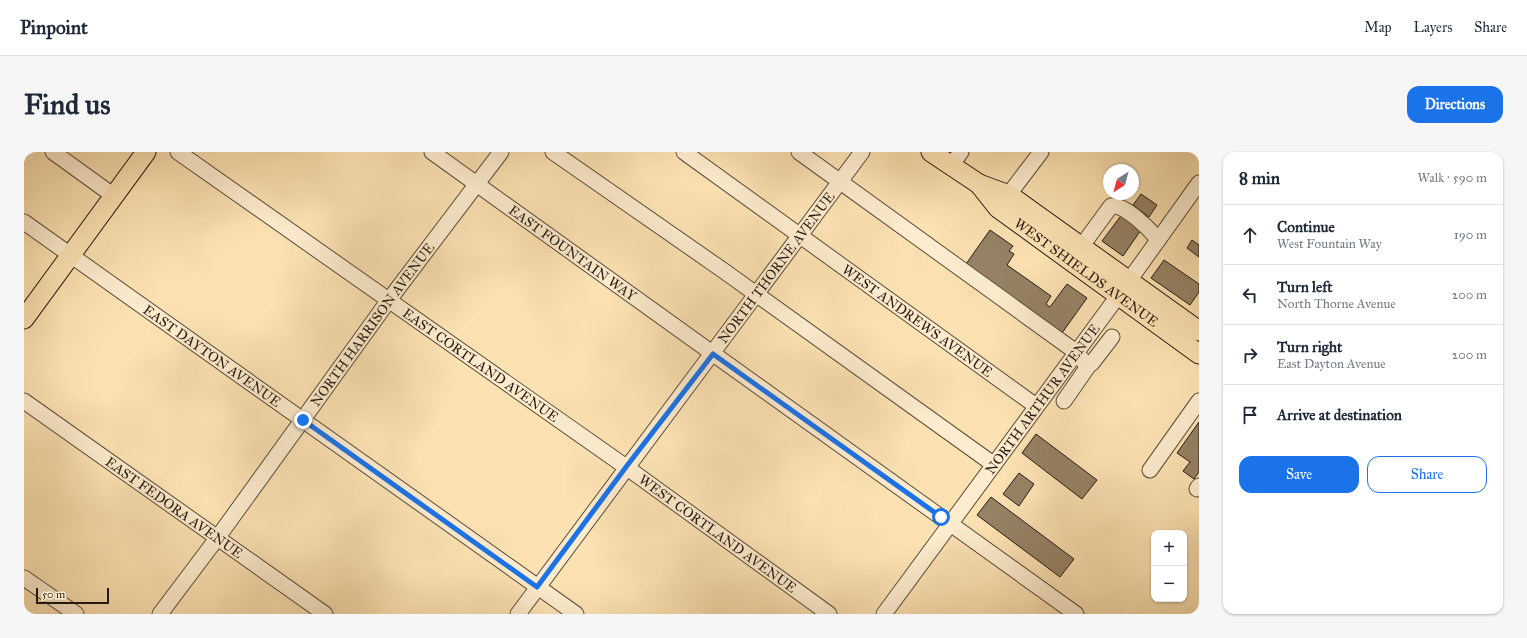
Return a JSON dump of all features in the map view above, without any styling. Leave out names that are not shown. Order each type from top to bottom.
[{"type":"main road","points":[[25,314],[71,256],[146,152]]},
{"type":"main road","name":"WEST SHIELDS AVENUE","points":[[944,156],[1003,202],[1123,288],[1199,331]]},
{"type":"main road","name":"WEST SHIELDS AVENUE","points":[[1003,202],[1081,247],[1175,337],[1199,354]]},
{"type":"main road","points":[[1175,337],[1195,342],[1199,345]]},
{"type":"street","points":[[53,152],[114,196]]},
{"type":"street","name":"EAST CORTLAND AVENUE","points":[[178,152],[626,467]]},
{"type":"street","name":"EAST FOUNTAIN WAY","points":[[432,152],[1076,614]]},
{"type":"street","name":"NORTH HARRISON AVENUE","points":[[160,614],[218,537],[389,300],[501,152]]},
{"type":"street","points":[[553,152],[993,464]]},
{"type":"street","name":"WEST ANDREWS AVENUE","points":[[684,152],[1036,406]]},
{"type":"street","points":[[799,152],[1076,352],[1084,362],[1089,365]]},
{"type":"street","name":"NORTH THORNE AVENUE","points":[[518,614],[862,152]]},
{"type":"street","points":[[1003,202],[1040,152]]},
{"type":"street","name":"NORTH ARTHUR AVENUE","points":[[884,614],[1199,183]]},
{"type":"street","points":[[1081,247],[1111,206],[1115,205],[1148,227],[1158,239]]},
{"type":"street","name":"EAST DAYTON AVENUE","points":[[24,222],[576,614]]},
{"type":"street","points":[[1064,401],[1089,365],[1112,337]]},
{"type":"street","name":"EAST FEDORA AVENUE","points":[[24,401],[325,614]]},
{"type":"street","points":[[1150,470],[1199,401]]},
{"type":"street","name":"WEST CORTLAND AVENUE","points":[[626,467],[829,614]]},
{"type":"street","points":[[24,578],[76,614]]},
{"type":"building","points":[[1141,194],[1157,205],[1149,217],[1133,205],[1137,200],[1139,200]]},
{"type":"building","points":[[1123,213],[1143,227],[1123,256],[1102,241]]},
{"type":"building","points":[[990,230],[1013,246],[1009,251],[1014,254],[1007,265],[1051,296],[1046,304],[1050,307],[1067,284],[1087,298],[1062,333],[966,264]]},
{"type":"building","points":[[1192,240],[1199,245],[1199,257],[1187,248]]},
{"type":"building","points":[[1164,260],[1199,284],[1199,292],[1190,305],[1151,278]]},
{"type":"building","points":[[1199,422],[1199,472],[1194,479],[1183,471],[1190,462],[1177,453]]},
{"type":"building","points":[[1036,434],[1097,480],[1082,499],[1022,453]]},
{"type":"building","points":[[1019,473],[1034,484],[1019,506],[1003,494]]},
{"type":"building","points":[[991,497],[1074,559],[1060,577],[977,515]]},
{"type":"route","points":[[303,420],[537,587],[626,467],[713,354],[941,517]]}]
